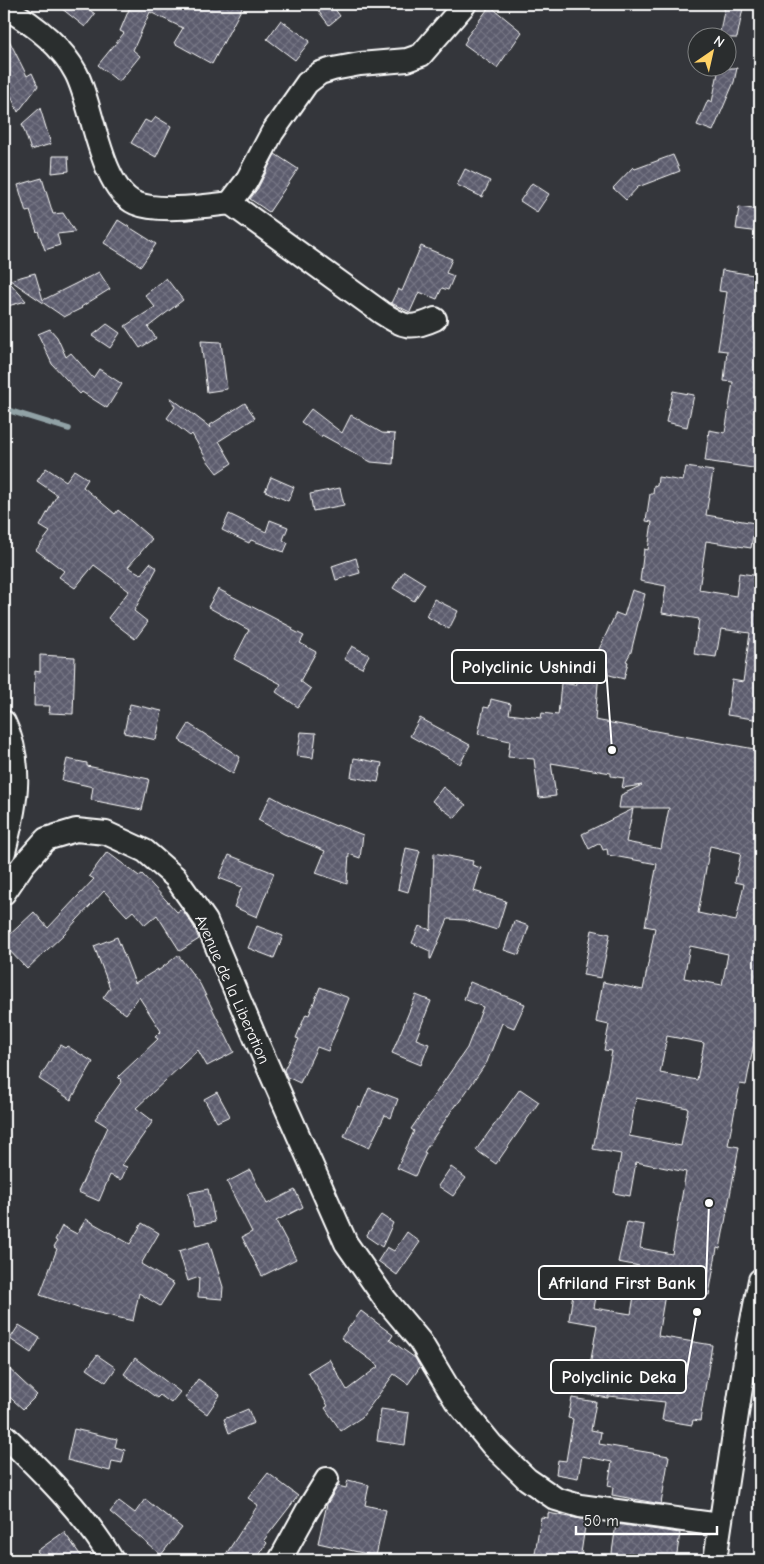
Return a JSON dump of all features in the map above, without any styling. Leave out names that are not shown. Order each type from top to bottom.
[{"type":"street","points":[[230,203],[246,182],[272,133],[306,83],[320,73],[333,68],[407,60],[421,55],[465,4]]},
{"type":"street","points":[[4,7],[40,31],[61,50],[71,64],[87,99],[99,148],[110,173],[120,190],[134,202],[156,208],[230,203],[402,326],[421,325],[435,318]]},
{"type":"street","points":[[4,722],[11,737],[17,765],[16,794],[11,826],[4,852]]},
{"type":"street","name":"Avenue de la Liberation","points":[[4,893],[23,865],[46,839],[76,830],[106,833],[145,851],[176,877],[206,921],[346,1243],[384,1299],[420,1341],[456,1401],[492,1445],[527,1479],[556,1499],[580,1506],[720,1525]]},
{"type":"street","points":[[714,1560],[748,1341],[760,1280]]},
{"type":"street","points":[[4,1435],[82,1517],[112,1560]]},
{"type":"street","points":[[280,1560],[327,1479]]},
{"type":"building","points":[[56,4],[82,4],[95,14],[85,27]]},
{"type":"building","points":[[132,4],[244,4],[212,64],[174,43],[183,28],[150,12],[133,50],[140,56],[119,82],[98,65],[124,33],[120,31],[130,7],[133,8],[135,5]]},
{"type":"building","points":[[313,4],[331,4],[340,16],[329,25]]},
{"type":"building","points":[[725,5],[743,8],[737,38],[736,28],[721,28]]},
{"type":"building","points":[[490,6],[522,32],[497,68],[464,44],[466,38]]},
{"type":"building","points":[[281,20],[310,41],[295,60],[267,39]]},
{"type":"building","points":[[4,30],[27,76],[32,73],[38,86],[18,112],[6,84],[10,83],[4,71]]},
{"type":"building","points":[[717,78],[735,78],[713,131],[697,125],[708,100],[712,102]]},
{"type":"building","points":[[40,108],[51,144],[31,150],[22,124]]},
{"type":"building","points":[[156,117],[171,126],[156,157],[131,143],[145,120],[151,123]]},
{"type":"building","points":[[275,154],[298,169],[269,212],[250,199],[258,188]]},
{"type":"building","points":[[673,155],[680,171],[638,187],[626,200],[613,188],[633,167],[635,169]]},
{"type":"building","points":[[53,156],[68,156],[69,171],[52,173]]},
{"type":"building","points":[[465,169],[490,181],[482,197],[457,185]]},
{"type":"building","points":[[42,178],[53,214],[63,213],[75,232],[57,234],[60,245],[45,250],[30,211],[26,212],[18,185]]},
{"type":"building","points":[[532,183],[549,194],[537,212],[520,201]]},
{"type":"building","points":[[739,207],[760,210],[760,232],[736,229]]},
{"type":"building","points":[[118,220],[156,244],[141,266],[104,243]]},
{"type":"building","points":[[421,246],[452,259],[446,273],[454,276],[448,290],[442,288],[437,299],[419,292],[410,312],[391,303],[398,289],[402,291]]},
{"type":"building","points":[[722,270],[760,276],[760,469],[705,461],[709,430],[725,433],[733,382],[724,381],[727,351],[718,350],[727,292],[719,291]]},
{"type":"building","points":[[99,272],[110,289],[82,308],[64,317],[10,280],[35,273],[43,300]]},
{"type":"building","points":[[4,276],[26,301],[4,307]]},
{"type":"building","points":[[166,278],[183,300],[148,327],[156,338],[140,348],[125,326],[155,307],[145,295]]},
{"type":"building","points":[[107,324],[120,333],[110,348],[92,336]]},
{"type":"building","points":[[50,329],[57,337],[66,357],[71,353],[93,378],[99,369],[122,384],[107,408],[82,392],[80,394],[52,364],[38,334]]},
{"type":"building","points":[[201,341],[221,342],[227,389],[207,392]]},
{"type":"building","points":[[673,391],[694,395],[687,427],[666,422]]},
{"type":"building","points":[[170,397],[211,428],[210,425],[245,403],[255,418],[219,441],[232,463],[217,473],[192,434],[190,436],[167,418],[175,407]]},
{"type":"building","points":[[311,409],[342,433],[351,415],[382,433],[395,434],[393,464],[371,462],[322,435],[321,437],[301,422]]},
{"type":"building","points":[[686,467],[713,471],[706,515],[755,523],[751,548],[706,541],[699,590],[736,596],[739,573],[760,576],[760,720],[727,715],[732,680],[743,682],[750,633],[721,629],[716,657],[694,654],[699,619],[662,613],[666,586],[640,581],[644,549],[648,550],[652,522],[646,521],[650,494],[653,494],[654,485],[657,486],[658,477],[683,481]]},
{"type":"building","points":[[46,468],[66,481],[74,470],[88,479],[83,487],[115,514],[118,510],[152,539],[128,567],[141,574],[150,563],[157,568],[134,611],[148,622],[135,639],[108,618],[129,591],[94,565],[75,588],[59,577],[64,571],[36,550],[50,532],[40,526],[57,495],[37,481]]},
{"type":"building","points":[[271,477],[294,487],[288,501],[265,491]]},
{"type":"building","points":[[340,488],[344,505],[313,511],[310,494]]},
{"type":"building","points":[[229,514],[266,532],[270,520],[288,527],[283,540],[288,543],[284,552],[251,540],[249,543],[222,530]]},
{"type":"building","points":[[356,558],[360,573],[336,580],[332,566]]},
{"type":"building","points":[[404,571],[425,584],[414,601],[393,588]]},
{"type":"building","points":[[218,589],[293,628],[292,630],[304,636],[300,643],[316,652],[300,681],[311,689],[298,707],[276,692],[281,684],[234,659],[249,630],[208,607]]},
{"type":"building","points":[[632,590],[645,594],[631,652],[626,661],[628,662],[624,679],[599,672],[595,720],[760,750],[760,1011],[746,1085],[740,1084],[728,1145],[739,1147],[720,1249],[717,1248],[709,1295],[676,1289],[675,1296],[665,1294],[658,1336],[712,1345],[700,1421],[693,1420],[692,1425],[662,1420],[665,1402],[608,1396],[608,1398],[585,1394],[597,1325],[569,1320],[573,1293],[596,1297],[594,1308],[631,1314],[639,1266],[618,1262],[627,1222],[644,1225],[640,1248],[672,1254],[686,1172],[636,1162],[630,1196],[614,1193],[621,1154],[593,1149],[612,1051],[604,1050],[609,1025],[596,1022],[603,982],[643,990],[655,928],[645,926],[657,864],[608,855],[607,849],[603,850],[600,843],[589,849],[582,834],[633,809],[626,842],[661,849],[669,808],[619,808],[621,795],[642,785],[622,788],[624,778],[611,776],[611,773],[551,763],[556,796],[539,798],[534,759],[508,757],[510,741],[478,734],[484,707],[489,708],[491,699],[511,704],[509,714],[541,718],[542,713],[558,715],[561,683],[575,685],[588,657],[594,660],[616,613],[624,616]],"holes":[[[710,846],[741,853],[735,882],[744,884],[736,921],[698,913]],[[690,946],[728,954],[722,985],[684,978]],[[667,1036],[704,1043],[697,1080],[660,1073]],[[636,1098],[688,1108],[681,1146],[629,1136]]]},
{"type":"building","points":[[434,599],[458,611],[449,629],[426,616]]},
{"type":"building","points":[[352,646],[369,655],[362,668],[344,659]]},
{"type":"building","points":[[40,655],[75,657],[73,714],[49,713],[50,706],[34,706],[35,671],[40,672]]},
{"type":"building","points":[[130,704],[162,711],[156,740],[124,733]]},
{"type":"building","points":[[420,718],[470,745],[460,764],[410,736]]},
{"type":"building","points":[[189,724],[240,757],[233,774],[179,740]]},
{"type":"building","points":[[301,732],[316,733],[313,758],[297,756]]},
{"type":"building","points":[[354,758],[382,763],[378,782],[351,777]]},
{"type":"building","points":[[67,759],[87,763],[87,766],[149,779],[142,810],[91,800],[93,787],[62,780]]},
{"type":"building","points":[[443,787],[466,805],[455,818],[432,801]]},
{"type":"building","points":[[271,796],[293,808],[363,835],[360,858],[349,854],[347,884],[316,873],[325,851],[284,834],[258,820]]},
{"type":"building","points":[[406,848],[420,851],[408,892],[398,889]]},
{"type":"building","points":[[107,852],[139,876],[142,874],[177,912],[182,909],[194,927],[199,939],[180,951],[157,915],[145,925],[133,911],[127,916],[104,891],[64,934],[27,969],[4,945],[4,940],[34,912],[48,928],[94,879],[89,876]]},
{"type":"building","points":[[434,853],[473,861],[472,865],[481,868],[474,891],[506,901],[497,930],[465,920],[448,919],[430,959],[430,951],[412,943],[419,926],[431,930]]},
{"type":"building","points":[[229,855],[274,873],[257,917],[234,907],[242,887],[219,878]]},
{"type":"building","points":[[514,921],[529,926],[519,955],[504,950]]},
{"type":"building","points":[[257,926],[283,936],[274,958],[248,948]]},
{"type":"building","points":[[592,930],[610,934],[601,978],[583,975]]},
{"type":"building","points":[[117,937],[135,983],[158,969],[158,971],[178,955],[200,984],[234,1052],[207,1066],[198,1050],[136,1108],[153,1121],[122,1165],[127,1167],[121,1180],[110,1175],[99,1201],[78,1192],[108,1127],[95,1119],[122,1081],[118,1077],[158,1039],[155,1037],[161,1031],[139,997],[126,1014],[103,998],[110,988],[94,946]]},
{"type":"building","points":[[470,982],[525,1004],[514,1028],[502,1023],[487,1062],[424,1152],[426,1153],[415,1176],[397,1168],[414,1131],[411,1129],[467,1048],[483,1007],[464,999]]},
{"type":"building","points":[[320,987],[349,998],[328,1051],[317,1047],[300,1083],[287,1077],[284,1070],[299,1039],[296,1038],[306,1014],[309,1015]]},
{"type":"building","points":[[416,995],[431,1001],[416,1039],[429,1044],[421,1065],[392,1053]]},
{"type":"building","points":[[60,1045],[65,1048],[67,1046],[93,1062],[71,1100],[39,1079]]},
{"type":"building","points":[[369,1088],[398,1099],[391,1118],[385,1115],[369,1148],[344,1136],[358,1106],[361,1107]]},
{"type":"building","points":[[520,1089],[539,1102],[496,1164],[476,1150]]},
{"type":"building","points":[[217,1092],[230,1116],[217,1122],[204,1099]]},
{"type":"building","points":[[451,1167],[466,1178],[453,1196],[438,1186]]},
{"type":"building","points":[[250,1170],[267,1204],[295,1190],[303,1207],[276,1221],[296,1259],[262,1276],[242,1237],[252,1232],[227,1182]]},
{"type":"building","points":[[208,1189],[215,1222],[195,1226],[188,1193]]},
{"type":"building","points":[[381,1215],[393,1223],[382,1247],[366,1236]]},
{"type":"building","points":[[86,1219],[130,1244],[142,1223],[159,1233],[141,1264],[174,1284],[160,1306],[139,1293],[133,1321],[78,1308],[40,1295],[57,1249],[54,1247],[57,1241],[55,1240],[62,1226],[77,1234]]},
{"type":"building","points":[[407,1232],[420,1242],[397,1275],[378,1261],[387,1247],[394,1251]]},
{"type":"building","points":[[209,1242],[223,1287],[222,1299],[198,1297],[199,1277],[188,1281],[179,1251]]},
{"type":"building","points":[[361,1311],[393,1335],[390,1340],[415,1358],[420,1367],[408,1384],[394,1374],[362,1417],[341,1431],[325,1408],[328,1406],[308,1372],[329,1359],[347,1390],[379,1366],[341,1338]]},
{"type":"building","points":[[19,1325],[40,1338],[31,1353],[10,1339]]},
{"type":"building","points":[[97,1355],[116,1368],[106,1382],[87,1369]]},
{"type":"building","points":[[135,1358],[180,1392],[171,1403],[160,1395],[157,1398],[124,1374]]},
{"type":"building","points":[[4,1364],[37,1395],[23,1409],[4,1392]]},
{"type":"building","points":[[198,1379],[220,1395],[207,1414],[185,1398]]},
{"type":"building","points":[[572,1398],[596,1402],[591,1430],[601,1432],[599,1444],[669,1456],[661,1504],[612,1495],[613,1487],[608,1486],[612,1462],[582,1456],[578,1478],[556,1474],[558,1460],[566,1461],[573,1419],[568,1418]]},
{"type":"building","points":[[248,1409],[254,1423],[229,1433],[224,1419]]},
{"type":"building","points":[[381,1409],[409,1413],[405,1445],[377,1441]]},
{"type":"building","points":[[74,1429],[117,1439],[115,1447],[125,1450],[122,1463],[112,1461],[110,1471],[67,1460]]},
{"type":"building","points":[[268,1473],[298,1496],[264,1540],[267,1543],[256,1560],[237,1560],[226,1554],[258,1505],[248,1498]]},
{"type":"building","points":[[348,1480],[369,1485],[365,1505],[386,1510],[376,1556],[318,1543],[327,1504],[338,1486],[346,1488]]},
{"type":"building","points":[[145,1499],[182,1528],[161,1555],[110,1512],[119,1501],[135,1513]]},
{"type":"building","points":[[548,1513],[586,1520],[580,1560],[534,1560],[541,1517],[548,1518]]},
{"type":"building","points":[[616,1524],[680,1533],[676,1560],[611,1560]]},
{"type":"building","points":[[64,1532],[84,1560],[44,1560],[37,1551]]},
{"type":"waterway","points":[[4,409],[69,429]]},
{"type":"place","name":"Polyclinic Ushindi","points":[[612,750]]},
{"type":"place","name":"Afriland First Bank","points":[[709,1203]]},
{"type":"place","name":"Polyclinic Deka","points":[[697,1312]]}]
